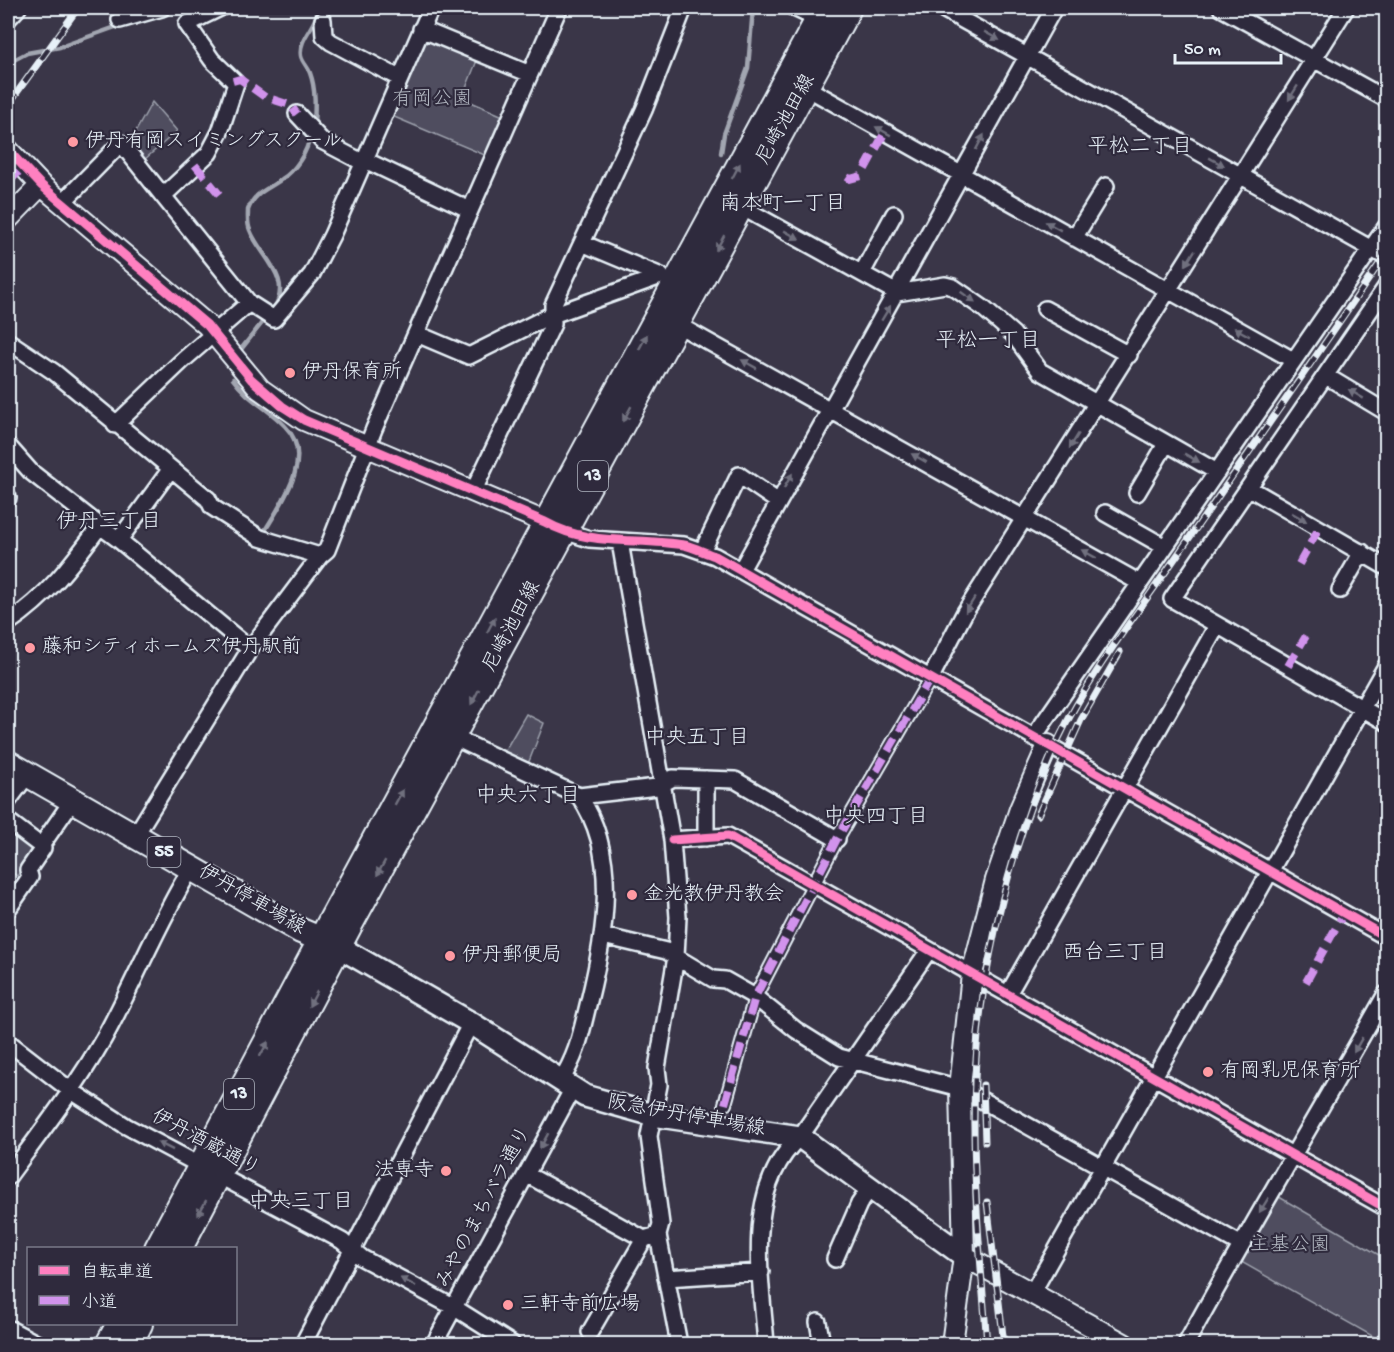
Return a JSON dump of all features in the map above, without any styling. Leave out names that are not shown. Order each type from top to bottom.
[{"type":"main road","name":"尼崎池田線","points":[[158,1247],[210,1170],[554,527],[796,82],[849,8]]},
{"type":"main road","name":"尼崎池田線","points":[[796,82],[821,13]]},
{"type":"main road","name":"尼崎池田線","points":[[667,319],[668,280],[731,202]]},
{"type":"main road","name":"伊丹停車場線","points":[[18,769],[330,944]]},
{"type":"main road","name":"阪急伊丹停車場線","points":[[330,944],[471,1023],[566,1086],[593,1100],[653,1114],[800,1137],[964,1256]]},
{"type":"main road","name":"尼崎池田線","points":[[180,1247],[210,1170]]},
{"type":"main road","points":[[108,1344],[118,1325]]},
{"type":"main road","points":[[130,1344],[139,1325]]},
{"type":"street","points":[[8,19],[18,8]]},
{"type":"street","points":[[120,20],[162,8]]},
{"type":"street","points":[[163,196],[209,153],[220,132],[236,83],[212,60],[187,24],[220,8]]},
{"type":"street","points":[[63,202],[121,143],[249,303],[274,319],[312,274],[365,161],[431,8]]},
{"type":"street","points":[[135,836],[250,650],[320,556],[327,550],[367,448],[560,8]]},
{"type":"street","points":[[473,492],[553,324],[553,305],[644,110],[684,8]]},
{"type":"street","points":[[794,8],[821,13]]},
{"type":"street","points":[[941,8],[1386,257]]},
{"type":"street","points":[[741,570],[777,501],[897,293],[1026,55],[1054,8]]},
{"type":"street","points":[[1221,8],[1386,99]]},
{"type":"street","points":[[725,1104],[755,997],[837,839],[930,679],[965,612],[1346,8]]},
{"type":"street","points":[[323,20],[324,36],[331,42],[399,78]]},
{"type":"street","points":[[421,29],[530,74]]},
{"type":"street","points":[[796,82],[1293,360]]},
{"type":"street","points":[[297,114],[327,145],[470,210]]},
{"type":"street","points":[[8,150],[42,185],[207,324],[251,380],[282,406],[304,420],[554,527],[589,539],[684,545],[741,570],[1386,937]]},
{"type":"street","points":[[8,219],[42,185]]},
{"type":"street","points":[[1074,238],[1106,186]]},
{"type":"street","points":[[731,202],[897,293],[945,285],[953,287],[983,308],[1013,334],[1040,370],[1216,472]]},
{"type":"street","points":[[862,273],[894,214]]},
{"type":"street","points":[[952,1344],[964,1256],[960,1088],[972,974],[996,880],[1040,741],[1140,583],[1386,227]]},
{"type":"street","points":[[582,243],[668,280]]},
{"type":"street","points":[[417,334],[469,356],[553,316],[668,280]]},
{"type":"street","points":[[1386,287],[1172,599],[1386,722]]},
{"type":"street","points":[[115,425],[249,303]]},
{"type":"street","points":[[1045,309],[1129,355]]},
{"type":"street","points":[[667,319],[1140,583]]},
{"type":"street","points":[[8,341],[54,372],[115,425],[208,499],[212,507],[260,537],[320,556]]},
{"type":"street","points":[[1326,376],[1386,412]]},
{"type":"street","points":[[1137,493],[1166,444]]},
{"type":"street","points":[[8,446],[31,472],[119,540],[250,650]]},
{"type":"street","points":[[119,540],[170,470]]},
{"type":"street","points":[[702,552],[739,475],[777,501]]},
{"type":"street","points":[[1249,488],[1386,567]]},
{"type":"street","points":[[1105,513],[1165,547]]},
{"type":"street","points":[[8,623],[35,604],[69,567],[100,526]]},
{"type":"street","points":[[590,1332],[651,1237],[662,1224],[649,1136],[659,1085],[657,1068],[676,957],[678,917],[672,840],[620,542]]},
{"type":"street","points":[[1340,590],[1362,552]]},
{"type":"street","points":[[1008,994],[1117,798],[1125,790],[1217,626]]},
{"type":"street","points":[[1032,1293],[1386,666]]},
{"type":"street","points":[[447,728],[579,796],[662,784],[673,778],[735,780],[837,839]]},
{"type":"street","points":[[8,801],[18,769]]},
{"type":"street","points":[[706,779],[706,838]]},
{"type":"street","name":"みやのまちバラ通り","points":[[434,1344],[526,1174],[566,1086],[575,1059],[603,936],[606,904],[600,853],[592,814],[579,796]]},
{"type":"street","points":[[41,846],[72,801]]},
{"type":"street","points":[[8,821],[44,848],[28,870],[30,877],[8,909]]},
{"type":"street","points":[[672,840],[728,836],[1386,1208]]},
{"type":"street","points":[[8,1178],[103,1039],[177,891],[192,867]]},
{"type":"street","points":[[603,936],[666,951],[713,979],[725,980],[755,997],[819,1046],[851,1060],[960,1088],[1240,1244]]},
{"type":"street","points":[[766,1344],[761,1272],[760,1223],[763,1202],[785,1151],[800,1137],[928,950]]},
{"type":"street","points":[[1186,1344],[1240,1244],[1295,1156],[1386,994]]},
{"type":"street","points":[[303,1344],[471,1023]]},
{"type":"street","name":"伊丹酒蔵通り","points":[[8,1042],[70,1090],[126,1126],[342,1241],[353,1251],[455,1308],[512,1344]]},
{"type":"street","points":[[526,1174],[651,1237],[666,1278],[679,1344]]},
{"type":"street","points":[[835,1258],[859,1204],[870,1188]]},
{"type":"street","points":[[964,1256],[1124,1344]]},
{"type":"street","points":[[666,1278],[761,1272]]},
{"type":"street","points":[[818,1322],[822,1344]]},
{"type":"street","points":[[8,1328],[38,1344]]},
{"type":"street","points":[[1384,1344],[1386,1340]]},
{"type":"green space","name":"有岡公園","points":[[431,38],[478,58],[462,98],[503,116],[487,156],[392,116],[425,41]]},
{"type":"green space","points":[[152,102],[177,131],[144,160],[130,142]]},
{"type":"green space","points":[[526,714],[544,723],[528,764],[504,752]]},
{"type":"green space","points":[[8,828],[37,848],[17,876],[13,873],[9,879]]},
{"type":"green space","name":"主基公園","points":[[1274,1194],[1386,1259],[1386,1330],[1381,1341],[1236,1259]]},
{"type":"waterway","points":[[163,12],[178,8]]},
{"type":"waterway","points":[[314,125],[313,85],[302,58],[301,49],[315,20],[318,8]]},
{"type":"waterway","points":[[721,153],[724,134],[748,68],[753,8]]},
{"type":"waterway","points":[[8,63],[27,53],[60,47],[121,25]]},
{"type":"waterway","points":[[274,308],[279,297],[278,277],[254,239],[248,222],[248,210],[258,195],[296,166],[307,148],[310,136]]},
{"type":"waterway","points":[[242,348],[265,319]]},
{"type":"waterway","points":[[233,379],[245,393],[285,426],[294,438],[297,452],[292,480],[279,508],[264,532]]},
{"type":"railway","points":[[8,105],[78,8]]},
{"type":"railway","points":[[987,1344],[975,1169],[975,1081],[978,1038],[995,930],[1012,865],[1033,801],[1058,740],[1101,665],[1386,254]]},
{"type":"railway","points":[[1038,815],[1081,720],[1120,652]]},
{"type":"railway","points":[[983,1085],[985,1142]]},
{"type":"railway","points":[[987,1202],[1004,1344]]},
{"type":"marked path","points":[[233,81],[240,79],[265,97],[290,105],[297,114]]},
{"type":"marked path","points":[[847,177],[850,179],[861,176],[885,132]]},
{"type":"marked path","points":[[195,165],[224,200]]},
{"type":"marked path","points":[[8,167],[19,178]]},
{"type":"marked path","points":[[1299,564],[1319,528]]},
{"type":"marked path","points":[[1288,666],[1306,636]]},
{"type":"marked path","points":[[725,1104],[755,997],[837,839],[930,679]]},
{"type":"marked path","points":[[1306,982],[1344,913]]},
{"type":"cycle path","points":[[8,150],[41,185],[207,325],[251,379],[282,406],[304,420],[562,530],[596,538],[684,545],[715,556],[1386,937]]},
{"type":"cycle path","points":[[672,840],[728,836],[1386,1208]]},
{"type":"place","name":"伊丹有岡スイミングスクール","points":[[73,142]]},
{"type":"place","name":"伊丹保育所","points":[[290,373]]},
{"type":"place","name":"藤和シティホームズ伊丹駅前","points":[[30,648]]},
{"type":"place","name":"金光教伊丹教会","points":[[632,895]]},
{"type":"place","name":"伊丹郵便局","points":[[450,956]]},
{"type":"place","name":"有岡乳児保育所","points":[[1208,1072]]},
{"type":"place","name":"法専寺","points":[[446,1171]]},
{"type":"place","name":"三軒寺前広場","points":[[508,1305]]},
{"type":"district","name":"平松二丁目","points":[[1140,148]]},
{"type":"district","name":"南本町一丁目","points":[[783,205]]},
{"type":"district","name":"平松一丁目","points":[[988,342]]},
{"type":"district","name":"伊丹三丁目","points":[[109,523]]},
{"type":"district","name":"中央五丁目","points":[[697,739]]},
{"type":"district","name":"中央六丁目","points":[[528,797]]},
{"type":"district","name":"中央四丁目","points":[[876,818]]},
{"type":"district","name":"西台三丁目","points":[[1115,954]]},
{"type":"district","name":"中央三丁目","points":[[301,1203]]}]
